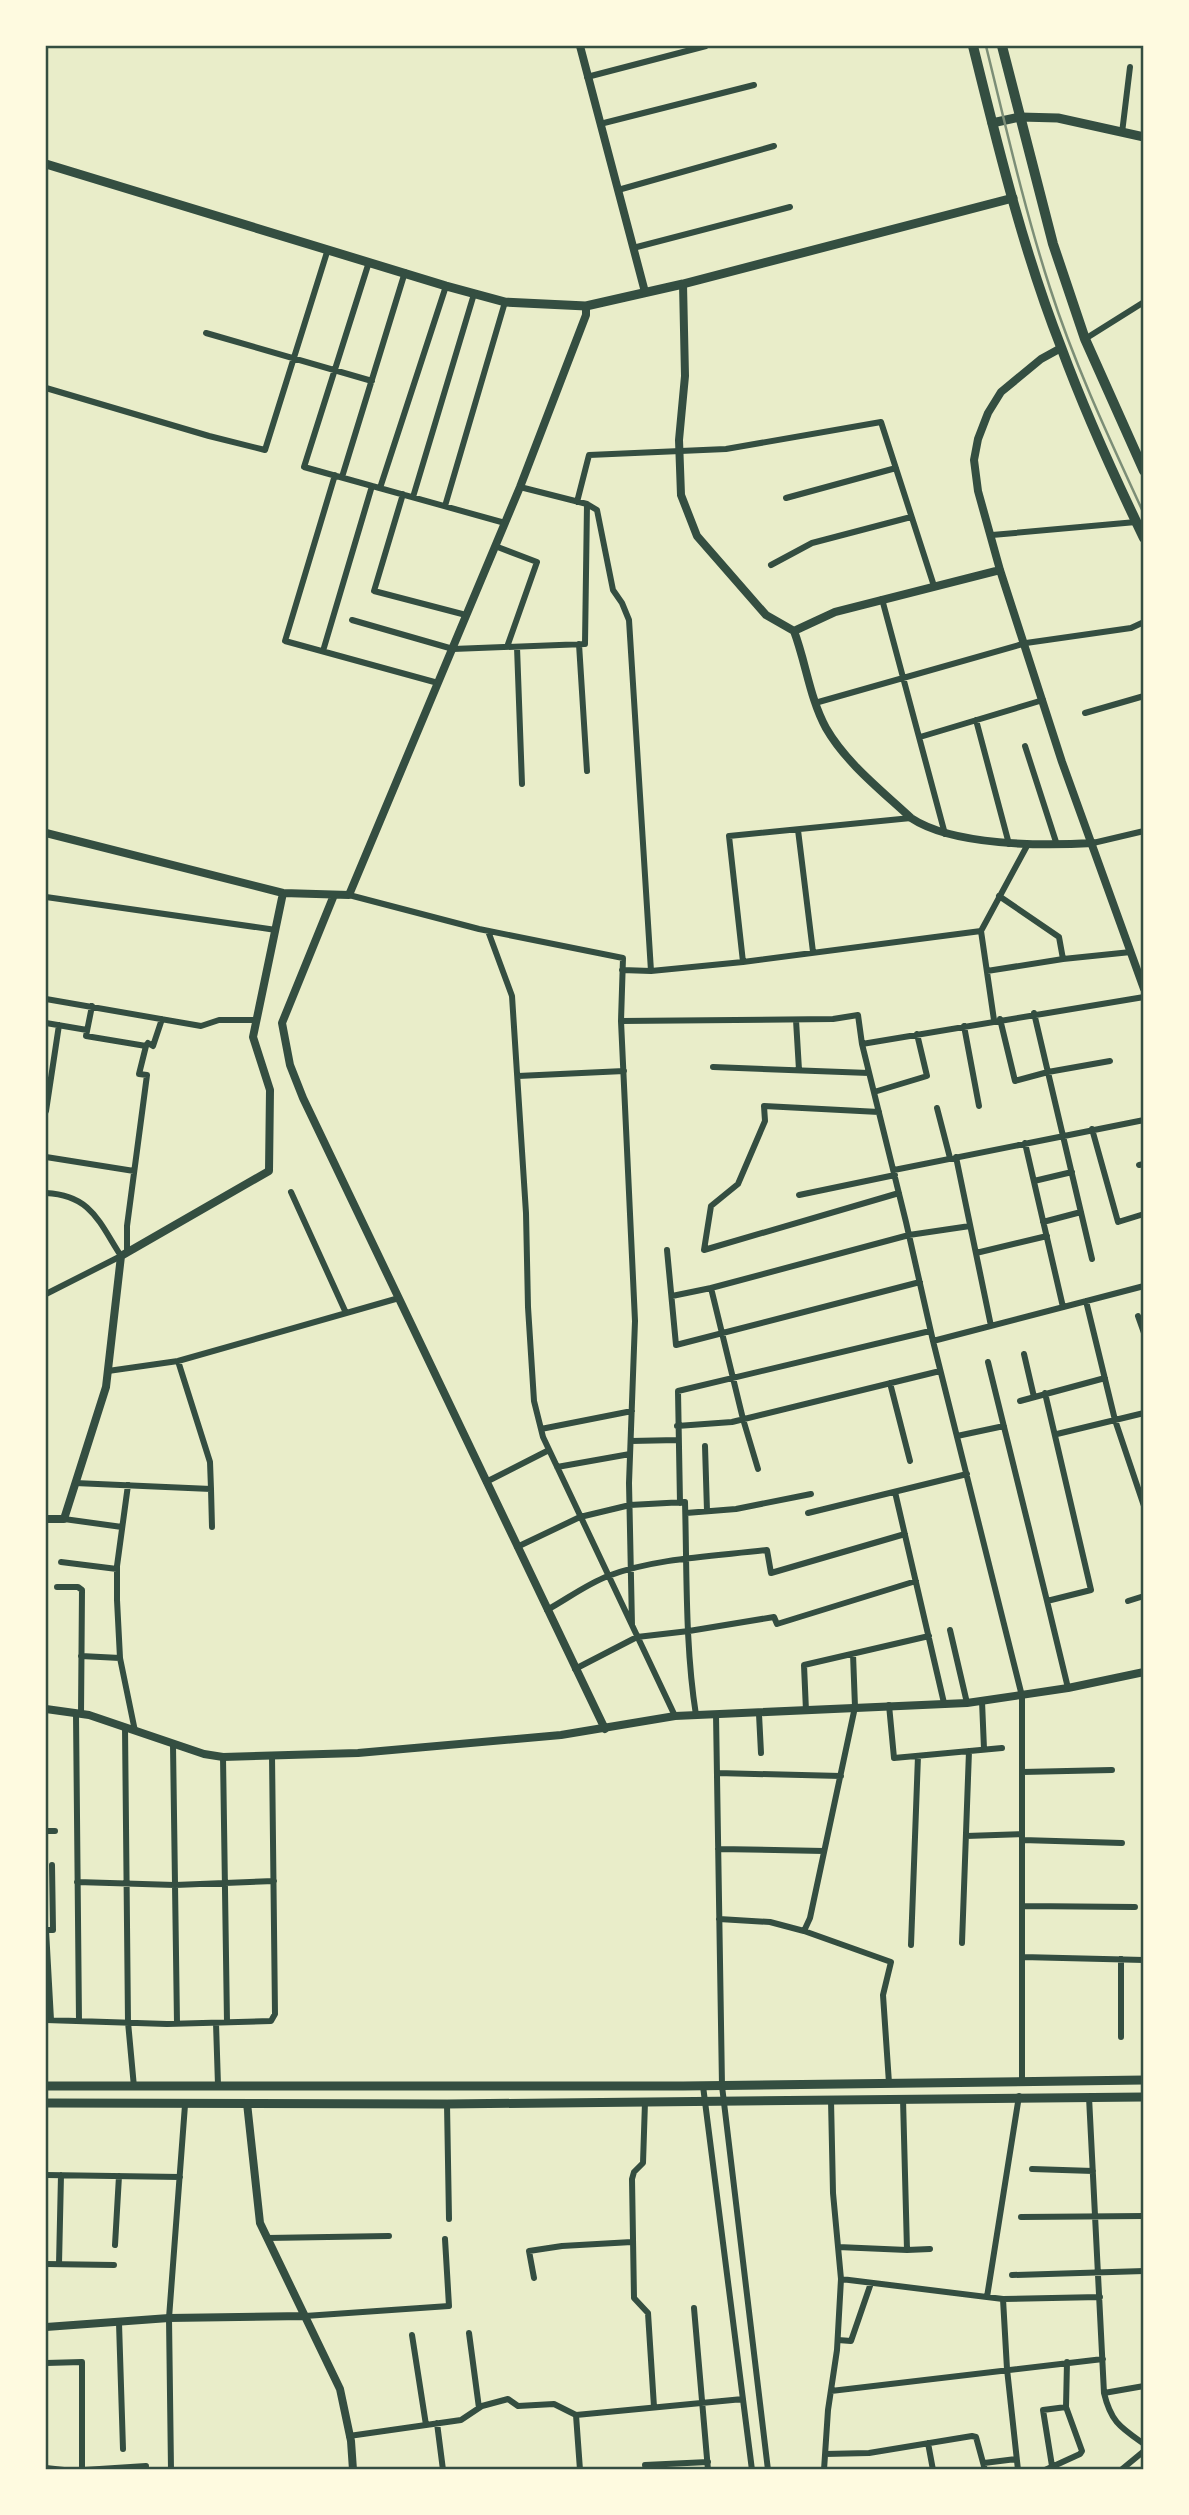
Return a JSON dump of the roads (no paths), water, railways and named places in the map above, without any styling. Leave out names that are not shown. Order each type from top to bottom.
[{"type":"main road","points":[[973,46],[1033,268],[1061,348],[1143,538]]},
{"type":"main road","points":[[1002,46],[1053,244],[1086,339],[1143,471]]},
{"type":"main road","points":[[992,123],[1020,117],[1058,118],[1143,137]]},
{"type":"main road","points":[[46,164],[474,294],[505,302],[586,306],[682,284],[1013,198]]},
{"type":"main road","points":[[46,2086],[722,2086],[1143,2080]]},
{"type":"main road","points":[[355,2086],[355,2103]]},
{"type":"main road","points":[[46,2103],[447,2104],[1019,2096],[1143,2097]]},
{"type":"street","points":[[580,46],[645,292]]},
{"type":"street","points":[[587,77],[706,46]]},
{"type":"street","points":[[1122,133],[1130,67]]},
{"type":"street","points":[[600,124],[754,85]]},
{"type":"street","points":[[618,190],[774,146]]},
{"type":"street","points":[[633,248],[790,207]]},
{"type":"street","points":[[46,388],[265,450],[328,248]]},
{"type":"street","points":[[369,262],[304,467],[505,523]]},
{"type":"street","points":[[405,272],[372,381],[285,641],[438,683]]},
{"type":"street","points":[[682,284],[685,376],[679,451],[681,495],[697,536],[766,615],[794,631],[815,703],[838,747],[911,818],[923,826],[945,834],[1009,844],[1057,845],[1093,843],[1143,831]]},
{"type":"street","points":[[380,488],[446,286]]},
{"type":"street","points":[[413,497],[474,294]]},
{"type":"street","points":[[445,506],[505,302]]},
{"type":"street","points":[[1086,339],[1143,302]]},
{"type":"street","points":[[349,895],[520,487],[586,315],[586,306]]},
{"type":"street","points":[[206,333],[372,381]]},
{"type":"street","points":[[1061,348],[1041,359],[1000,392],[978,439],[974,460],[978,491],[1000,570],[1026,643],[1062,762],[1143,989]]},
{"type":"street","points":[[577,502],[589,455],[726,449],[881,422],[934,586]]},
{"type":"street","points":[[786,498],[896,468]]},
{"type":"street","points":[[323,652],[372,486]]},
{"type":"street","points":[[520,487],[587,504],[597,510],[613,590],[629,620],[651,971]]},
{"type":"street","points":[[403,495],[374,592],[466,615]]},
{"type":"street","points":[[352,620],[453,649],[585,644],[587,504]]},
{"type":"street","points":[[771,565],[812,543],[911,517]]},
{"type":"street","points":[[992,535],[1136,522]]},
{"type":"street","points":[[495,547],[537,562],[507,647]]},
{"type":"street","points":[[794,631],[835,612],[1000,570]]},
{"type":"street","points":[[882,599],[945,834]]},
{"type":"street","points":[[815,703],[1026,643],[1131,628],[1143,622]]},
{"type":"street","points":[[579,644],[587,771]]},
{"type":"street","points":[[517,647],[522,784]]},
{"type":"street","points":[[1085,713],[1143,696]]},
{"type":"street","points":[[920,737],[1043,700]]},
{"type":"street","points":[[976,720],[1009,844]]},
{"type":"street","points":[[1025,746],[1057,845]]},
{"type":"street","points":[[743,962],[729,836],[911,818]]},
{"type":"street","points":[[798,830],[813,952]]},
{"type":"street","points":[[46,833],[284,893],[349,895],[488,931],[622,958],[621,1021],[635,1321],[630,1454],[632,1625]]},
{"type":"street","points":[[1028,844],[981,931],[997,1020],[1016,1081],[1048,1072],[1110,1061]]},
{"type":"street","points":[[46,1294],[124,1254],[269,1171],[270,1090],[253,1037],[284,893]]},
{"type":"street","points":[[334,895],[282,1023],[284,1041],[303,1098],[606,1729]]},
{"type":"street","points":[[999,896],[1059,937],[1063,959]]},
{"type":"street","points":[[46,897],[276,930]]},
{"type":"street","points":[[488,931],[512,996],[526,1213],[534,1401],[549,1450],[675,1716]]},
{"type":"street","points":[[622,970],[651,971],[743,962],[981,931]]},
{"type":"street","points":[[987,971],[1063,959],[1131,953]]},
{"type":"street","points":[[862,1044],[1034,1013],[1143,997]]},
{"type":"street","points":[[46,999],[179,1024],[201,1026],[219,1020],[257,1020]]},
{"type":"street","points":[[92,1006],[86,1036],[146,1046],[148,1043],[153,1046],[162,1019]]},
{"type":"street","points":[[1034,1013],[1091,1259]]},
{"type":"street","points":[[621,1021],[796,1020],[858,1016],[862,1044],[930,1331],[1022,1696],[1022,2082]]},
{"type":"street","points":[[796,1020],[799,1070]]},
{"type":"street","points":[[46,1023],[87,1030]]},
{"type":"street","points":[[46,1111],[59,1025]]},
{"type":"street","points":[[964,1026],[979,1106]]},
{"type":"street","points":[[874,1092],[927,1076],[917,1034]]},
{"type":"street","points":[[64,1518],[106,1387],[147,1075],[139,1074],[146,1046]]},
{"type":"street","points":[[713,1067],[869,1073]]},
{"type":"street","points":[[518,1076],[624,1071]]},
{"type":"street","points":[[879,1112],[764,1106],[765,1121],[738,1184],[711,1206],[704,1250],[899,1193]]},
{"type":"street","points":[[937,1108],[970,1226],[991,1326]]},
{"type":"street","points":[[799,1195],[953,1158],[1143,1119]]},
{"type":"street","points":[[1092,1129],[1118,1222],[1143,1214]]},
{"type":"street","points":[[1025,1143],[1063,1307]]},
{"type":"street","points":[[46,1157],[134,1171]]},
{"type":"street","points":[[1034,1181],[1072,1172]]},
{"type":"street","points":[[290,1192],[346,1312]]},
{"type":"street","points":[[46,1193],[60,1193],[90,1208],[124,1254]]},
{"type":"street","points":[[1043,1222],[1081,1212]]},
{"type":"street","points":[[672,1296],[909,1235],[970,1226]]},
{"type":"street","points":[[976,1253],[1047,1236]]},
{"type":"street","points":[[667,1250],[676,1345],[920,1282]]},
{"type":"street","points":[[933,1341],[1143,1286]]},
{"type":"street","points":[[711,1288],[758,1469]]},
{"type":"street","points":[[108,1371],[178,1361],[399,1298]]},
{"type":"street","points":[[1086,1301],[1115,1419],[1143,1506]]},
{"type":"street","points":[[1138,1316],[1143,1333]]},
{"type":"street","points":[[680,1503],[678,1391],[930,1331]]},
{"type":"street","points":[[1024,1354],[1034,1397]]},
{"type":"street","points":[[178,1361],[210,1462],[212,1527]]},
{"type":"street","points":[[988,1362],[1069,1688]]},
{"type":"street","points":[[677,1426],[743,1419],[940,1371]]},
{"type":"street","points":[[1020,1401],[1105,1378]]},
{"type":"street","points":[[890,1383],[910,1461]]},
{"type":"street","points":[[1045,1393],[1057,1434],[1091,1590],[1047,1601]]},
{"type":"street","points":[[541,1429],[632,1412]]},
{"type":"street","points":[[1057,1434],[1143,1413]]},
{"type":"street","points":[[957,1436],[1004,1426]]},
{"type":"street","points":[[631,1441],[678,1440]]},
{"type":"street","points":[[705,1446],[708,1511]]},
{"type":"street","points":[[486,1482],[549,1450]]},
{"type":"street","points":[[557,1467],[630,1454]]},
{"type":"street","points":[[808,1513],[967,1474]]},
{"type":"street","points":[[75,1483],[211,1489]]},
{"type":"street","points":[[128,1485],[117,1569],[120,1658],[135,1731]]},
{"type":"street","points":[[895,1492],[944,1703]]},
{"type":"street","points":[[686,1513],[736,1509],[811,1494]]},
{"type":"street","points":[[517,1547],[580,1517],[630,1504],[685,1502],[689,1631],[696,1715]]},
{"type":"street","points":[[46,1519],[64,1518],[122,1527]]},
{"type":"street","points":[[547,1610],[607,1577],[631,1570],[687,1559],[767,1550],[771,1573],[905,1534]]},
{"type":"street","points":[[61,1562],[117,1569]]},
{"type":"street","points":[[575,1669],[637,1637],[774,1617],[777,1624],[916,1581]]},
{"type":"street","points":[[57,1587],[78,1587],[82,1590],[77,1882],[79,2021]]},
{"type":"street","points":[[1128,1601],[1143,1596]]},
{"type":"street","points":[[950,1630],[967,1703]]},
{"type":"street","points":[[806,1712],[804,1665],[929,1636]]},
{"type":"street","points":[[804,1931],[810,1918],[855,1707],[853,1654]]},
{"type":"street","points":[[81,1656],[120,1658]]},
{"type":"street","points":[[46,1709],[79,1714],[173,1745],[223,1757],[422,1748],[606,1729],[675,1716],[967,1703],[1069,1688],[1143,1672]]},
{"type":"street","points":[[982,1700],[984,1749]]},
{"type":"street","points":[[889,1705],[894,1758],[1002,1748]]},
{"type":"street","points":[[716,1714],[723,2102],[768,2469]]},
{"type":"street","points":[[759,1714],[761,1753]]},
{"type":"street","points":[[125,1727],[128,2022],[134,2087]]},
{"type":"street","points":[[173,1745],[177,2023]]},
{"type":"street","points":[[962,1943],[969,1751]]},
{"type":"street","points":[[52,1865],[52,1930],[46,1930],[48,2020],[177,2023],[271,2021],[275,2014],[272,1755]]},
{"type":"street","points":[[911,1945],[918,1755]]},
{"type":"street","points":[[223,1757],[227,2022]]},
{"type":"street","points":[[1022,1772],[1112,1770]]},
{"type":"street","points":[[717,1773],[841,1776]]},
{"type":"street","points":[[46,1831],[55,1831]]},
{"type":"street","points":[[966,1836],[1122,1843]]},
{"type":"street","points":[[718,1849],[824,1851]]},
{"type":"street","points":[[77,1882],[175,1885],[274,1881]]},
{"type":"street","points":[[1022,1906],[1135,1907]]},
{"type":"street","points":[[719,1919],[770,1922],[804,1931],[891,1962],[883,1995],[889,2083]]},
{"type":"street","points":[[1021,1957],[1143,1960]]},
{"type":"street","points":[[1121,1959],[1121,2037]]},
{"type":"street","points":[[216,2023],[218,2085]]},
{"type":"street","points":[[703,2086],[752,2469]]},
{"type":"street","points":[[986,2297],[1019,2096]]},
{"type":"street","points":[[1089,2097],[1104,2393],[1108,2412],[1116,2424],[1143,2444]]},
{"type":"street","points":[[904,2099],[906,2250]]},
{"type":"street","points":[[824,2469],[838,2340],[841,2279],[833,2193],[831,2100]]},
{"type":"street","points":[[645,2102],[643,2163],[634,2172],[632,2179],[632,2242],[634,2298],[648,2313],[654,2407]]},
{"type":"street","points":[[247,2103],[260,2223],[340,2389],[353,2469]]},
{"type":"street","points":[[447,2104],[449,2219]]},
{"type":"street","points":[[171,2469],[169,2318],[185,2105]]},
{"type":"street","points":[[1032,2169],[1093,2171]]},
{"type":"street","points":[[46,2175],[180,2177]]},
{"type":"street","points":[[59,2264],[61,2175]]},
{"type":"street","points":[[115,2245],[119,2176]]},
{"type":"street","points":[[1021,2217],[1143,2216]]},
{"type":"street","points":[[267,2238],[389,2236]]},
{"type":"street","points":[[46,2326],[169,2318],[305,2316],[449,2306],[444,2239]]},
{"type":"street","points":[[534,2278],[529,2251],[562,2246],[632,2242]]},
{"type":"street","points":[[838,2247],[930,2249]]},
{"type":"street","points":[[46,2264],[114,2264]]},
{"type":"street","points":[[1012,2275],[1143,2271]]},
{"type":"street","points":[[841,2279],[1003,2299],[1100,2297]]},
{"type":"street","points":[[838,2340],[851,2341],[871,2283]]},
{"type":"street","points":[[1003,2299],[1007,2369],[1018,2469]]},
{"type":"street","points":[[645,2465],[708,2466],[694,2308]]},
{"type":"street","points":[[119,2323],[123,2449]]},
{"type":"street","points":[[469,2333],[479,2408]]},
{"type":"street","points":[[412,2334],[426,2425]]},
{"type":"street","points":[[831,2391],[1103,2359]]},
{"type":"street","points":[[46,2363],[82,2362],[83,2469],[146,2466]]},
{"type":"street","points":[[1066,2407],[1043,2410],[1049,2468],[1080,2455],[1082,2451],[1066,2407],[1067,2362]]},
{"type":"street","points":[[1104,2393],[1143,2386]]},
{"type":"street","points":[[349,2436],[461,2420],[479,2408],[508,2399],[518,2406],[554,2404],[576,2415],[743,2399]]},
{"type":"street","points":[[576,2415],[580,2469]]},
{"type":"street","points":[[437,2424],[443,2469]]},
{"type":"street","points":[[825,2454],[869,2454],[976,2437],[985,2466],[1016,2459]]},
{"type":"street","points":[[928,2443],[933,2469]]},
{"type":"street","points":[[1121,2469],[1143,2451]]},
{"type":"street","points":[[46,2468],[64,2469]]},
{"type":"railway","points":[[986,46],[1024,198],[1050,288],[1082,374],[1144,514]]}]
